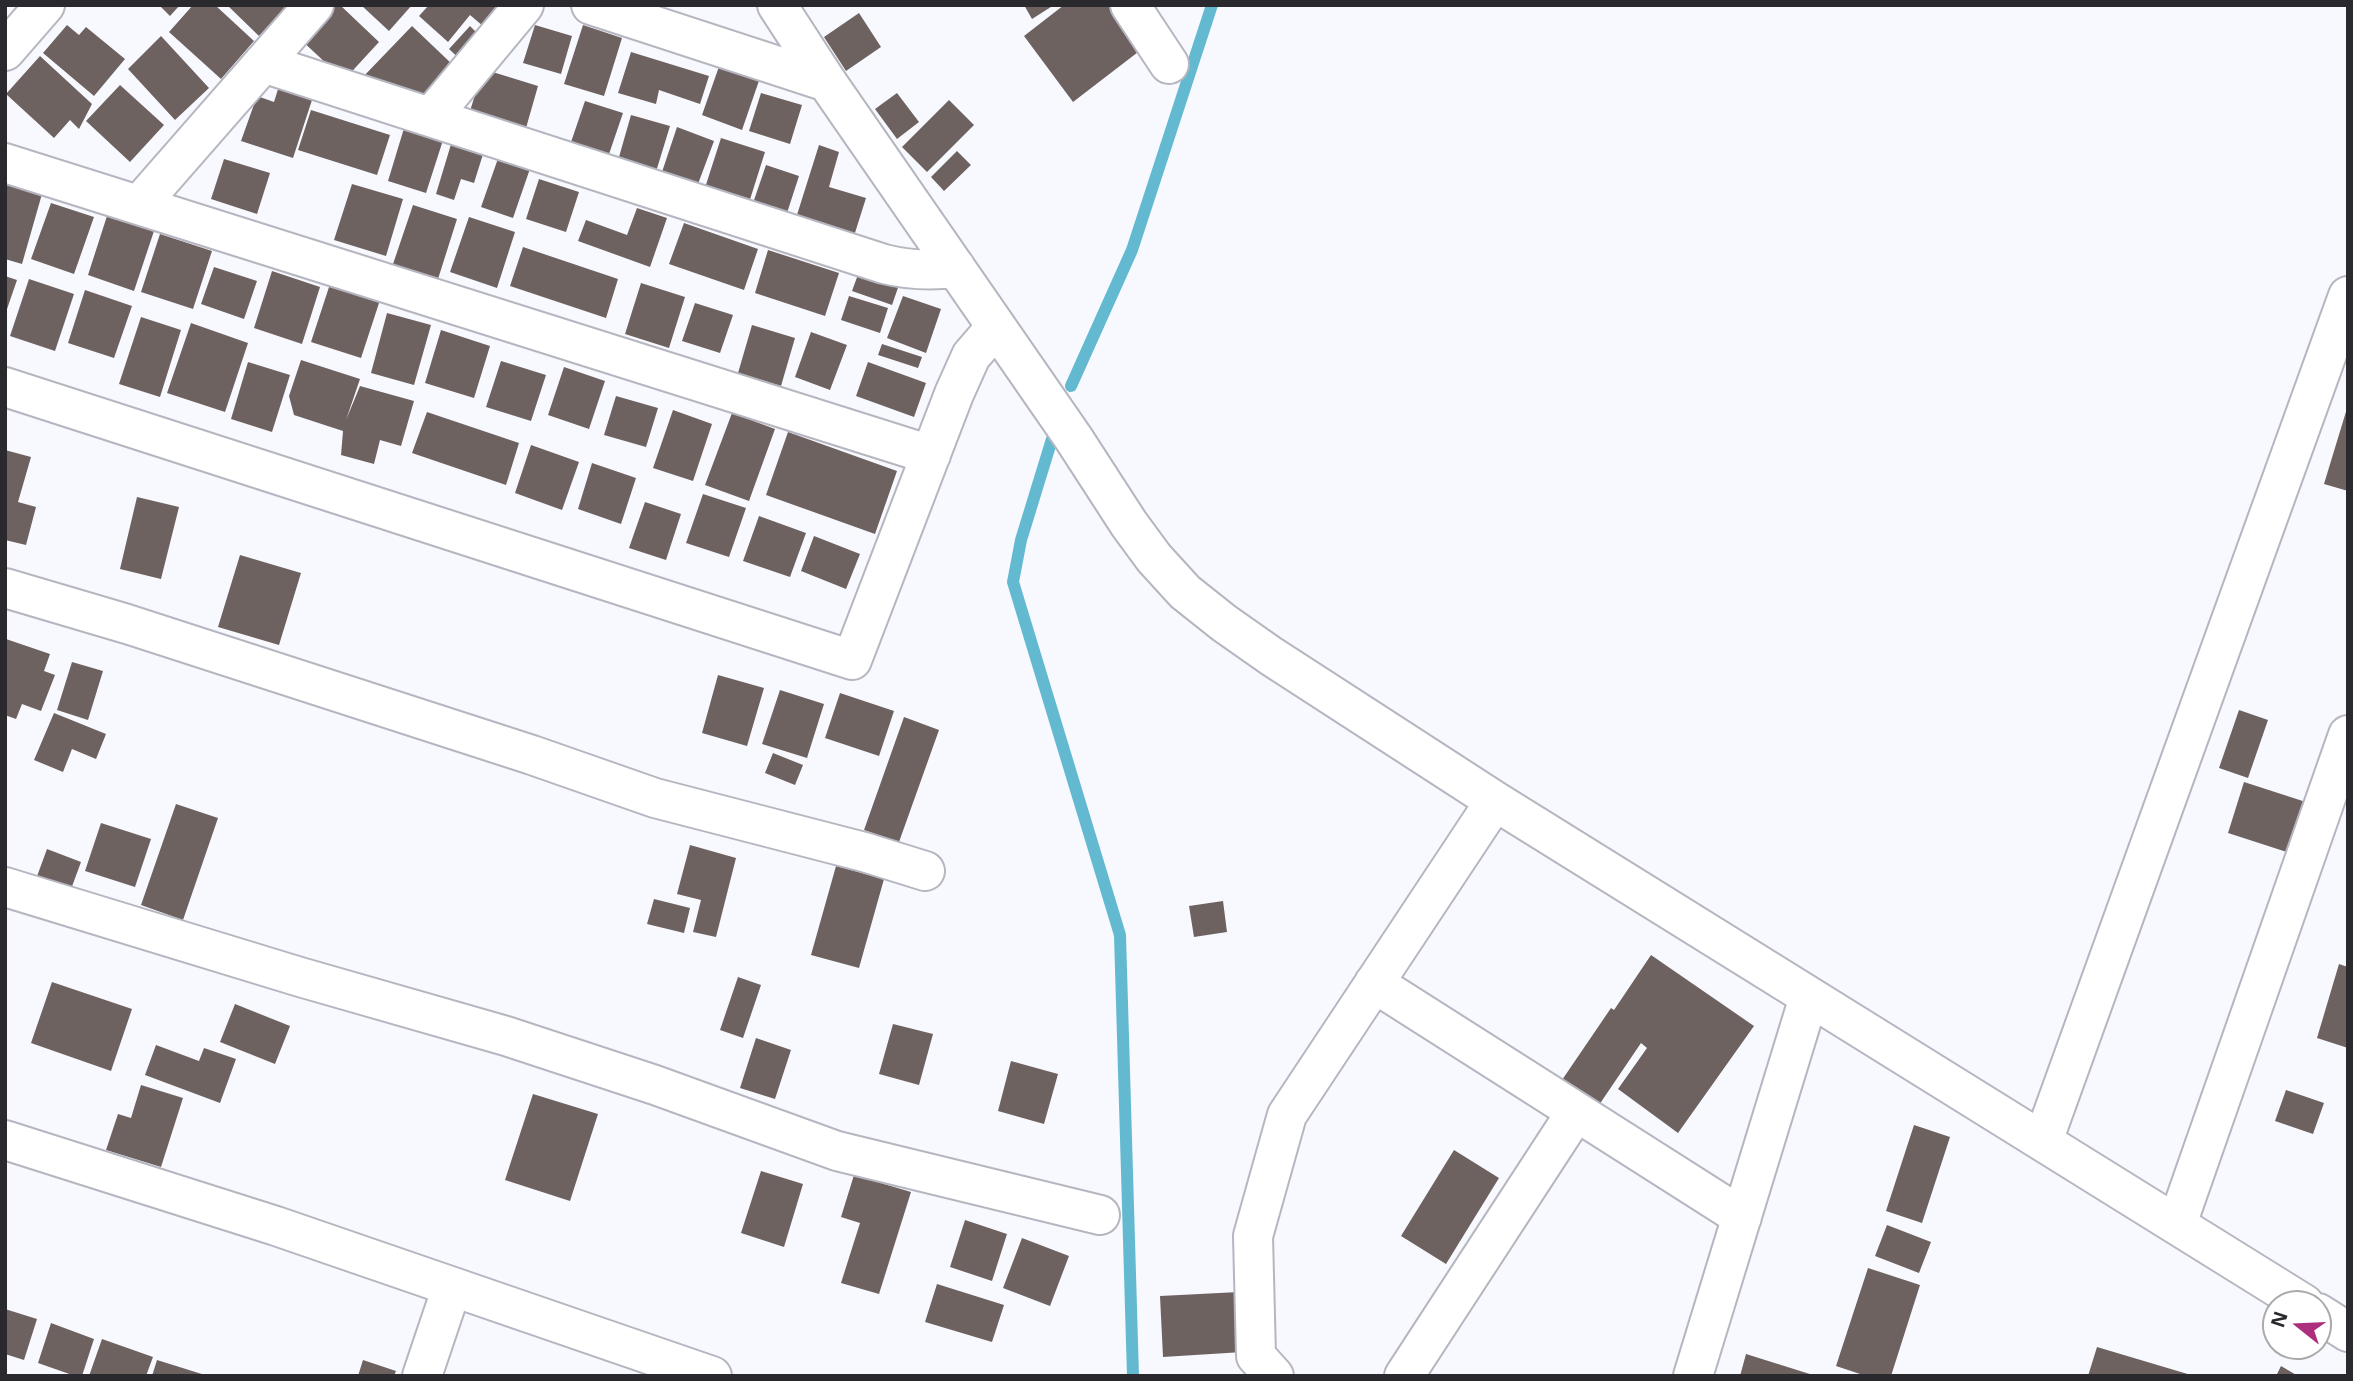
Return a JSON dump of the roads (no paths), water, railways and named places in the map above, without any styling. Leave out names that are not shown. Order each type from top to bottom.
[{"type":"street","points":[[5,51],[45,5]]},
{"type":"street","points":[[140,204],[314,5]]},
{"type":"street","points":[[431,117],[524,5]]},
{"type":"street","points":[[591,5],[679,18],[827,82]]},
{"type":"street","points":[[777,5],[827,82],[1074,439],[1129,524],[1154,558],[1185,592],[1271,656],[1495,801],[2282,1290]]},
{"type":"street","points":[[1130,5],[1169,64]]},
{"type":"street","points":[[263,63],[884,264],[903,269],[956,268]]},
{"type":"street","points":[[5,163],[931,455]]},
{"type":"street","points":[[2043,1141],[2344,318]]},
{"type":"street","points":[[5,387],[852,660],[971,356],[996,327]]},
{"type":"street","points":[[5,588],[127,624],[655,798],[864,852],[925,871]]},
{"type":"street","points":[[2176,1224],[2348,735]]},
{"type":"street","points":[[1274,1376],[1256,1356],[1253,1236],[1287,1115],[1495,801]]},
{"type":"street","points":[[5,887],[300,977],[506,1036],[655,1085],[837,1151],[1100,1215]]},
{"type":"street","points":[[1374,983],[1742,1217]]},
{"type":"street","points":[[1693,1376],[1809,997]]},
{"type":"street","points":[[1404,1376],[1576,1112]]},
{"type":"street","points":[[5,1140],[276,1226],[712,1376]]},
{"type":"street","points":[[422,1376],[452,1287]]},
{"type":"street","points":[[2332,1322],[2348,1332]]},
{"type":"waterway","points":[[1071,386],[1132,250],[1212,5]]},
{"type":"waterway","points":[[1052,439],[1021,540],[1013,582],[1120,935],[1133,1376]]}]
